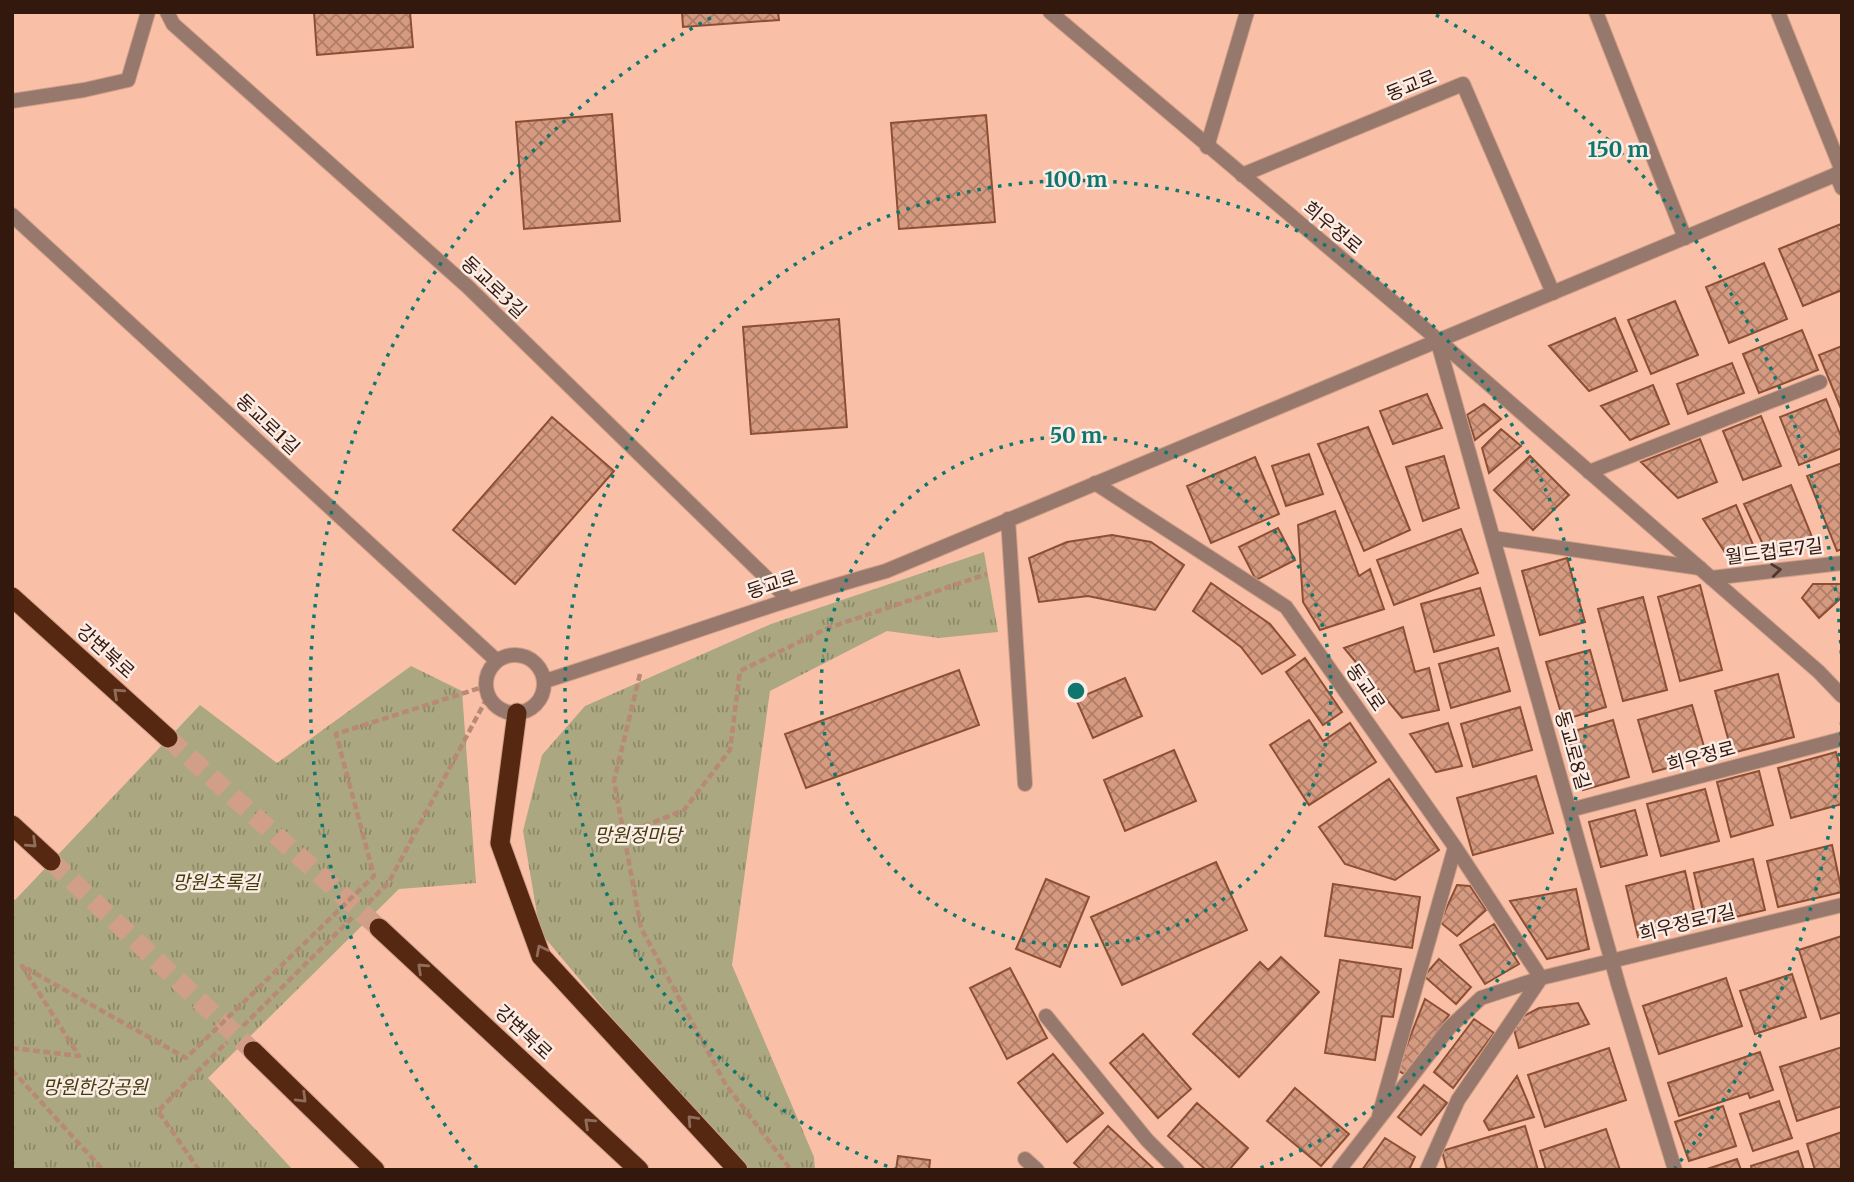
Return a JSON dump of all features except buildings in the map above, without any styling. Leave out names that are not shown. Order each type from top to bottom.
[{"type":"highway","name":"강변북로","points":[[12,597],[168,738]]},
{"type":"highway","points":[[517,713],[500,843],[541,956],[738,1170]]},
{"type":"highway","points":[[12,825],[51,862]]},
{"type":"highway","name":"강변북로","points":[[379,928],[639,1170]]},
{"type":"highway","points":[[253,1051],[375,1170]]},
{"type":"street","points":[[12,101],[128,80],[148,12]]},
{"type":"street","name":"동교로3길","points":[[167,12],[173,24],[468,287],[787,598]]},
{"type":"street","name":"희우정로","points":[[1050,12],[1437,339],[1819,672],[1842,696]]},
{"type":"street","points":[[1207,146],[1247,12]]},
{"type":"street","points":[[1596,12],[1685,238]]},
{"type":"street","name":"동교로","points":[[545,681],[646,649],[787,598],[886,571],[1437,339],[1840,176],[1778,12]]},
{"type":"street","name":"동교로","points":[[1242,175],[1463,84],[1553,293]]},
{"type":"street","name":"동교로1길","points":[[12,215],[497,661]]},
{"type":"street","name":"동교로8길","points":[[1437,339],[1675,1170]]},
{"type":"street","points":[[1589,472],[1820,382]]},
{"type":"street","name":"동교로","points":[[1095,483],[1286,607],[1455,847],[1541,978]]},
{"type":"street","points":[[1008,519],[1026,784]]},
{"type":"street","points":[[1493,538],[1706,573]]},
{"type":"street","name":"월드컵로7길","points":[[1706,573],[1842,563]]},
{"type":"street","points":[[514,654],[531,659],[542,672],[545,681],[541,699],[526,712],[500,709],[487,691],[491,668],[497,661],[514,654]]},
{"type":"street","name":"희우정로","points":[[1570,810],[1842,739]]},
{"type":"street","name":"희우정로7길","points":[[1376,1124],[1455,847]]},
{"type":"street","name":"희우정로7길","points":[[1339,1170],[1449,1028],[1481,998],[1541,978],[1842,905]]},
{"type":"street","points":[[1427,1170],[1458,1100],[1541,978]]},
{"type":"street","points":[[1046,1016],[1147,1140],[1177,1170]]},
{"type":"path","points":[[624,834],[684,810],[730,750],[740,671],[828,628],[1012,565]]},
{"type":"path","points":[[646,649],[614,781],[641,928],[726,1085],[791,1170]]},
{"type":"path","points":[[240,1030],[388,882],[487,691]]},
{"type":"path","points":[[12,1048],[79,1056],[22,966],[186,1058],[374,876],[336,734],[487,691]]},
{"type":"path","points":[[199,1170],[158,1111],[230,1040]]},
{"type":"path","points":[[12,1070],[103,1170]]},
{"type":"green space","name":"망원정마당","points":[[984,552],[998,632],[939,638],[887,631],[770,691],[732,965],[814,1157],[815,1170],[739,1170],[540,932],[523,831],[542,755],[585,706],[771,624]]},
{"type":"green space","name":"망원초록길","points":[[411,666],[462,691],[476,883],[399,889],[208,1078],[293,1170],[12,1170],[12,898],[15,900],[200,705],[277,763]]},
{"type":"tunnel","points":[[168,738],[379,928]]},
{"type":"tunnel","points":[[51,861],[253,1051]]},
{"type":"park label","name":"망원한강공원","points":[[95,1087]]}]
